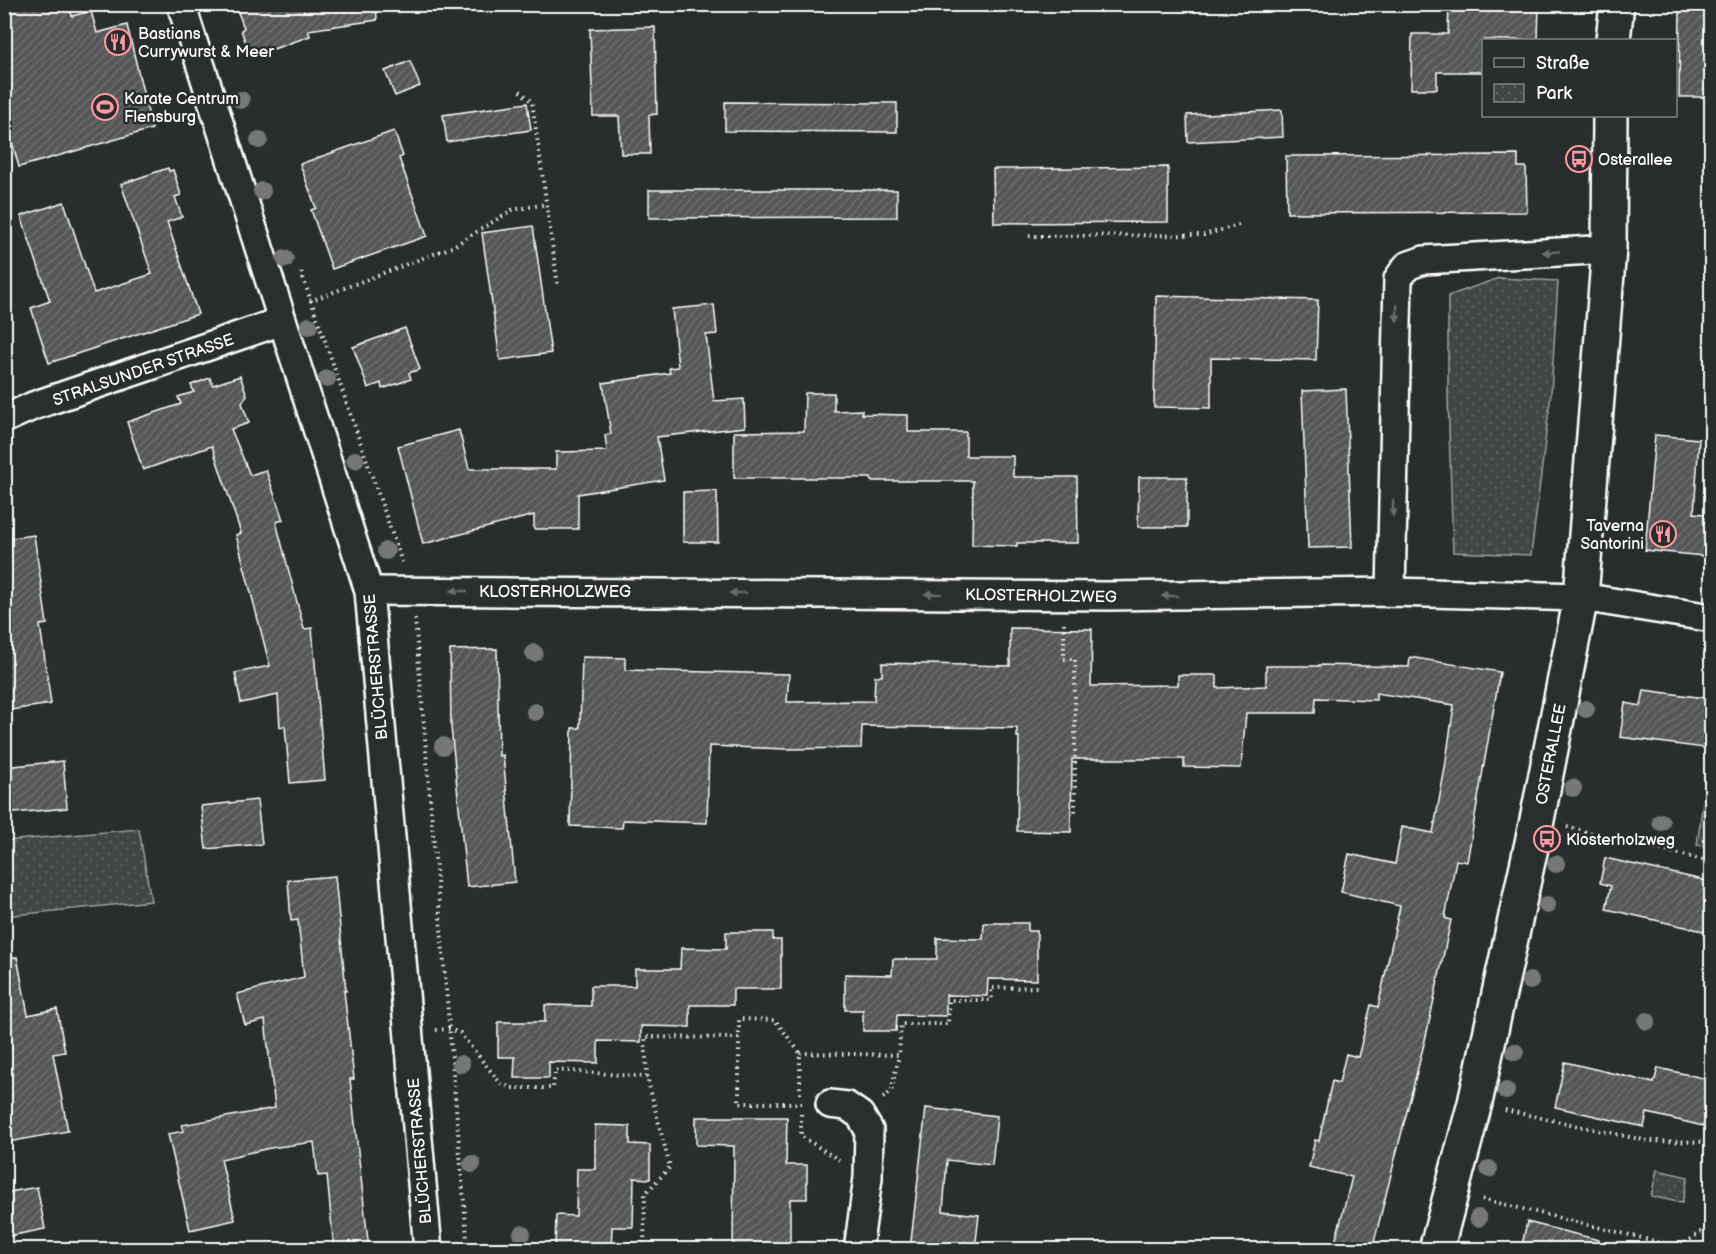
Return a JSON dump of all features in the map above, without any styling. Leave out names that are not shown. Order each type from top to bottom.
[{"type":"street","name":"BLÜCHERSTRASSE","points":[[181,4],[369,591],[428,1250]]},
{"type":"street","points":[[1614,39],[1617,4]]},
{"type":"street","name":"OSTERALLEE","points":[[1436,1250],[1475,1103],[1537,820],[1581,597],[1609,249],[1610,117]]},
{"type":"street","points":[[1391,592],[1398,279],[1407,266],[1424,260],[1609,249]]},
{"type":"street","name":"STRALSUNDER STRASSE","points":[[4,419],[33,406],[282,321]]},
{"type":"street","name":"KLOSTERHOLZWEG","points":[[369,591],[1064,596],[1228,596],[1391,592],[1581,597],[1712,618]]},
{"type":"street","points":[[830,1104],[847,1106],[860,1115],[869,1130],[868,1178],[858,1250]]},
{"type":"path","points":[[520,91],[532,102],[558,286]]},
{"type":"path","points":[[282,321],[311,300],[452,247],[512,210],[547,204]]},
{"type":"path","points":[[1029,236],[1204,235],[1239,225]]},
{"type":"path","points":[[299,267],[412,591],[468,1250]]},
{"type":"path","points":[[1064,596],[1064,659],[1075,659],[1075,813]]},
{"type":"path","points":[[1537,820],[1712,862]]},
{"type":"path","points":[[860,1115],[891,1092],[899,1055],[901,1024],[948,1024],[949,1000],[992,1000],[991,988],[1037,987]]},
{"type":"path","points":[[739,1020],[739,1103],[830,1104]]},
{"type":"path","points":[[408,1031],[449,1029],[460,1034],[501,1084],[512,1089],[553,1088],[555,1070],[647,1077]]},
{"type":"path","points":[[644,1250],[645,1194],[670,1167],[647,1077],[645,1036],[739,1038]]},
{"type":"path","points":[[800,1053],[899,1055]]},
{"type":"path","points":[[1475,1103],[1648,1141],[1712,1142]]},
{"type":"path","points":[[1452,1192],[1679,1248],[1701,1232],[1712,1230]]},
{"type":"green space","points":[[1499,278],[1558,281],[1551,393],[1531,555],[1453,552],[1448,397],[1448,296]]},
{"type":"green space","points":[[1703,802],[1711,803],[1711,847],[1697,845]]},
{"type":"green space","points":[[139,829],[151,901],[5,916],[5,841]]},
{"type":"green space","points":[[1657,1170],[1688,1177],[1682,1203],[1651,1196]]},
{"type":"building","points":[[4,4],[69,4],[72,16],[91,11],[97,33],[127,25],[152,129],[19,167],[4,114]]},
{"type":"building","points":[[235,4],[376,4],[377,20],[308,30],[310,36],[251,57]]},
{"type":"building","points":[[1449,4],[1539,4],[1538,39],[1482,39],[1482,72],[1437,72],[1437,89],[1411,89],[1412,34],[1448,34]]},
{"type":"building","points":[[1680,4],[1712,4],[1712,97],[1679,97]]},
{"type":"building","points":[[655,27],[657,114],[649,115],[650,154],[621,154],[619,116],[593,116],[590,29]]},
{"type":"building","points":[[410,61],[420,86],[395,96],[385,71]]},
{"type":"building","points":[[725,102],[897,103],[897,132],[725,131]]},
{"type":"building","points":[[527,103],[531,130],[447,142],[443,115]]},
{"type":"building","points":[[1282,110],[1283,137],[1188,142],[1187,115]]},
{"type":"building","points":[[394,131],[403,156],[399,158],[427,236],[332,269],[311,210],[316,208],[300,164]]},
{"type":"building","points":[[1518,155],[1518,167],[1526,167],[1527,212],[1287,213],[1286,156]]},
{"type":"building","points":[[1168,167],[1168,222],[994,223],[993,169]]},
{"type":"building","points":[[168,168],[169,171],[173,170],[181,195],[175,197],[182,217],[167,222],[198,314],[49,363],[31,308],[50,301],[21,216],[64,202],[94,293],[152,274],[121,184]]},
{"type":"building","points":[[649,190],[897,190],[897,217],[649,218]]},
{"type":"building","points":[[533,226],[551,353],[500,360],[482,233]]},
{"type":"building","points":[[1156,296],[1318,300],[1316,360],[1211,358],[1211,408],[1154,407]]},
{"type":"building","points":[[714,305],[717,334],[706,335],[714,401],[744,399],[745,427],[657,437],[664,480],[578,494],[578,529],[534,529],[534,515],[423,544],[398,446],[459,430],[469,469],[556,469],[556,452],[607,451],[605,435],[611,434],[603,383],[670,373],[669,368],[678,367],[672,309]]},
{"type":"building","points":[[405,328],[420,369],[409,373],[411,379],[382,389],[381,383],[368,388],[353,347]]},
{"type":"building","points":[[240,376],[247,395],[242,403],[249,423],[231,429],[250,475],[266,470],[283,520],[276,522],[304,629],[312,628],[325,780],[290,783],[285,726],[280,727],[278,695],[241,703],[235,673],[270,666],[236,535],[241,533],[212,446],[143,470],[127,422],[181,404],[178,397],[194,392],[191,385],[210,378],[213,385]]},
{"type":"building","points":[[1346,389],[1352,547],[1308,548],[1302,391]]},
{"type":"building","points":[[805,393],[834,393],[834,411],[862,410],[862,414],[908,415],[908,432],[966,432],[966,456],[1013,456],[1013,477],[1077,477],[1078,543],[1017,543],[1017,546],[972,545],[973,481],[734,478],[734,432],[804,431]]},
{"type":"building","points":[[1655,435],[1699,439],[1694,513],[1712,515],[1712,557],[1645,550]]},
{"type":"building","points":[[1139,477],[1187,477],[1187,527],[1138,527]]},
{"type":"building","points":[[717,491],[718,542],[683,542],[683,492]]},
{"type":"building","points":[[34,535],[47,624],[40,625],[51,704],[4,711],[4,539]]},
{"type":"building","points":[[1010,628],[1092,629],[1091,686],[1178,685],[1178,675],[1217,675],[1217,688],[1266,686],[1266,666],[1409,667],[1410,657],[1500,672],[1467,862],[1456,860],[1445,918],[1451,920],[1427,1032],[1372,1250],[1333,1250],[1352,1177],[1309,1167],[1315,1140],[1319,1141],[1332,1081],[1339,1083],[1346,1054],[1358,1057],[1371,1005],[1378,1007],[1400,906],[1341,892],[1349,854],[1395,864],[1402,827],[1433,833],[1454,705],[1376,693],[1376,700],[1316,698],[1315,713],[1246,713],[1241,768],[1184,767],[1184,759],[1072,759],[1071,832],[1017,831],[1019,737],[1017,737],[1017,728],[862,726],[861,748],[786,749],[709,746],[707,823],[623,820],[622,828],[570,826],[572,728],[580,728],[582,657],[625,658],[625,670],[789,674],[787,702],[874,701],[875,676],[882,676],[882,663],[1010,666]]},
{"type":"building","points":[[497,649],[499,756],[503,755],[515,882],[467,887],[451,727],[450,650]]},
{"type":"building","points":[[1644,690],[1712,699],[1712,749],[1620,737],[1625,703],[1641,706]]},
{"type":"building","points":[[63,761],[67,808],[4,814],[4,767]]},
{"type":"building","points":[[257,800],[262,844],[206,849],[201,806]]},
{"type":"building","points":[[1605,858],[1712,882],[1712,933],[1606,909],[1611,886],[1600,883]]},
{"type":"building","points":[[335,876],[354,1079],[350,1079],[369,1250],[334,1250],[327,1175],[318,1176],[314,1142],[270,1148],[221,1159],[235,1220],[190,1230],[168,1134],[184,1131],[182,1125],[275,1108],[265,1020],[245,1025],[237,994],[304,977],[298,920],[291,921],[288,880]]},
{"type":"building","points":[[984,923],[1028,923],[1028,931],[1037,931],[1037,980],[988,979],[987,996],[946,995],[946,1016],[897,1015],[896,1031],[863,1031],[863,1010],[845,1010],[845,974],[892,975],[893,959],[937,959],[937,938],[983,939]]},
{"type":"building","points":[[726,932],[773,932],[773,940],[781,940],[781,989],[733,989],[733,1005],[690,1005],[690,1027],[641,1026],[641,1042],[598,1041],[598,1063],[549,1062],[549,1078],[514,1078],[515,1057],[498,1057],[498,1022],[545,1022],[545,1005],[591,1006],[591,986],[635,986],[635,969],[680,969],[681,948],[726,949]]},
{"type":"building","points":[[17,957],[28,1015],[57,1009],[65,1052],[53,1054],[68,1131],[9,1142],[4,1117],[4,958]]},
{"type":"building","points":[[1565,1062],[1654,1083],[1658,1068],[1712,1080],[1712,1128],[1647,1113],[1644,1127],[1555,1107]]},
{"type":"building","points":[[926,1108],[997,1116],[992,1165],[947,1160],[943,1211],[979,1215],[975,1250],[910,1250]]},
{"type":"building","points":[[696,1117],[787,1117],[786,1165],[807,1165],[807,1199],[790,1199],[790,1247],[768,1247],[768,1250],[733,1250],[734,1146],[696,1145]]},
{"type":"building","points":[[595,1125],[630,1126],[630,1144],[650,1145],[650,1179],[634,1178],[633,1227],[612,1227],[611,1250],[555,1250],[556,1215],[576,1216],[577,1169],[595,1169]]},
{"type":"building","points":[[37,1187],[45,1229],[4,1237],[4,1193]]},
{"type":"building","points":[[1527,1222],[1599,1240],[1598,1250],[1521,1250]]},
{"type":"place","name":"Bastians Currywurst & Meer","points":[[118,42]]},
{"type":"place","name":"Karate Centrum Flensburg","points":[[105,107]]},
{"type":"place","name":"Osterallee","points":[[1579,159]]},
{"type":"place","name":"Taverna Santorini","points":[[1663,534]]},
{"type":"place","name":"Klosterholzweg","points":[[1547,839]]}]
